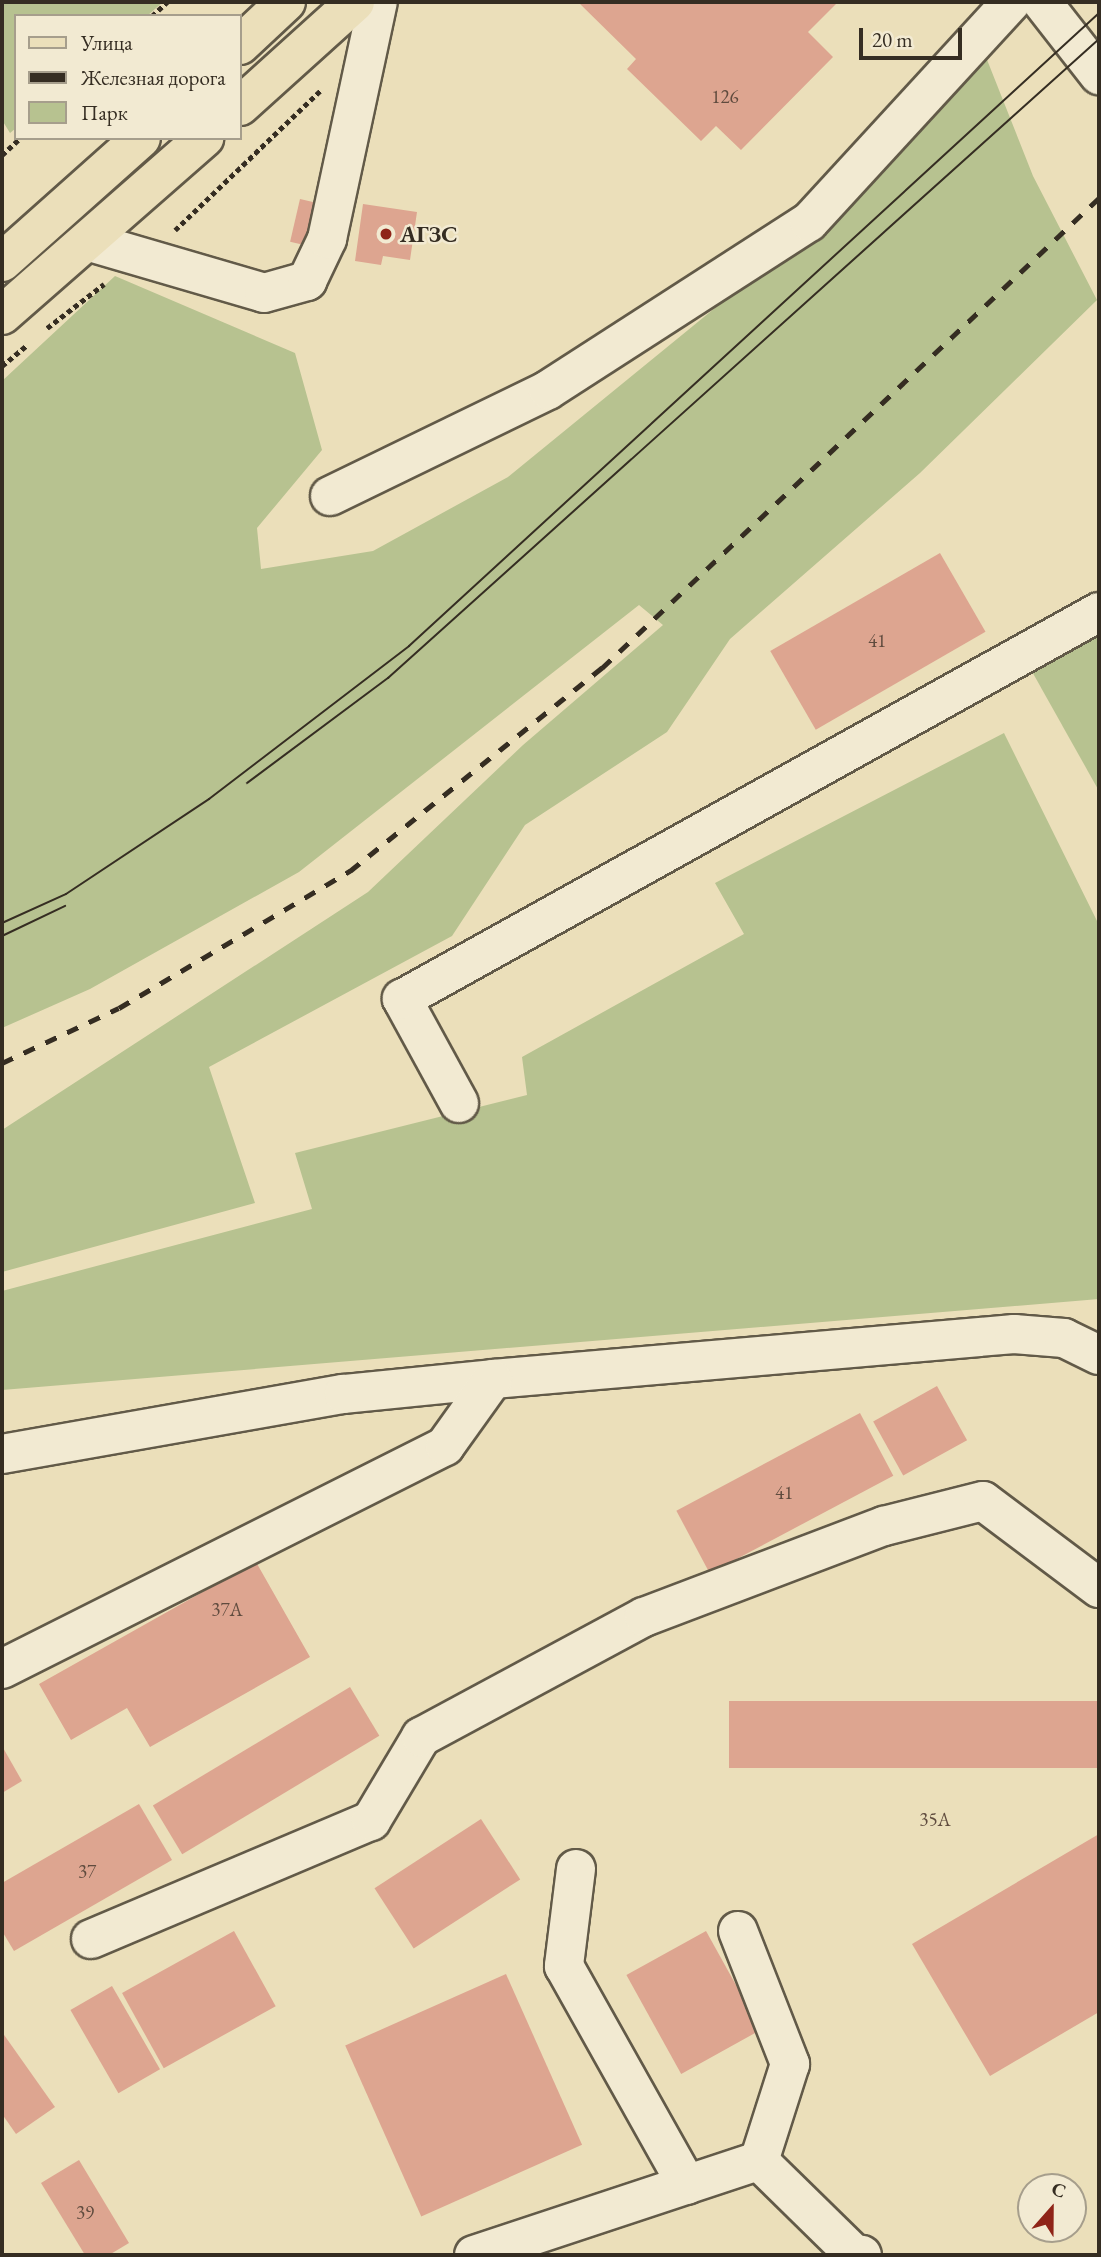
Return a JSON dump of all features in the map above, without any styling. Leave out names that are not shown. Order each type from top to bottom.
[{"type":"main road","points":[[242,43],[286,2]]},
{"type":"main road","points":[[242,104],[355,2]]},
{"type":"main road","points":[[2,262],[139,140]]},
{"type":"main road","points":[[2,314],[90,242],[202,140]]},
{"type":"street","points":[[90,242],[264,293],[307,281],[327,239],[378,2]]},
{"type":"street","points":[[330,496],[548,390],[808,222],[1010,2]]},
{"type":"street","points":[[1042,2],[1099,75]]},
{"type":"street","points":[[459,1103],[402,999],[1099,612]]},
{"type":"street","points":[[2,1454],[344,1394],[493,1379],[1014,1334],[1065,1338],[1099,1355]]},
{"type":"street","points":[[2,1669],[445,1446],[493,1379]]},
{"type":"street","points":[[92,1939],[370,1821],[421,1737],[644,1617],[884,1526],[983,1502],[1099,1588]]},
{"type":"street","points":[[576,1869],[565,1966],[687,2185]]},
{"type":"street","points":[[738,1931],[790,2064],[759,2161]]},
{"type":"street","points":[[474,2255],[759,2161]]},
{"type":"street","points":[[759,2161],[854,2254],[862,2255]]},
{"type":"path","points":[[154,14],[167,2]]},
{"type":"path","points":[[41,333],[146,258],[330,81]]},
{"type":"path","points":[[2,155],[18,140]]},
{"type":"path","points":[[2,366],[31,341]]},
{"type":"green space","points":[[2,2],[163,2],[149,14],[14,14],[14,130],[10,133],[2,120]]},
{"type":"green space","points":[[980,42],[1033,176],[1097,300],[920,473],[730,639],[667,732],[525,825],[452,936],[209,1067],[255,1203],[2,1272],[2,1130],[368,892],[523,745],[663,625],[639,605],[299,872],[90,989],[2,1028],[2,381],[115,276],[295,353],[322,450],[257,528],[261,569],[373,551],[508,477],[807,233]]},
{"type":"green space","points":[[1099,631],[1099,791],[1030,668]]},
{"type":"green space","points":[[1004,733],[1099,925],[1099,1299],[2,1390],[2,1291],[312,1209],[295,1153],[527,1095],[522,1057],[744,934],[715,883]]},
{"type":"building","points":[[578,2],[838,2],[808,32],[833,57],[741,150],[716,126],[701,141],[627,69],[636,59]]},
{"type":"building","points":[[300,199],[330,206],[320,249],[290,242]]},
{"type":"building","name":"АГЗС","points":[[363,204],[417,212],[410,260],[383,256],[381,265],[355,261]]},
{"type":"building","points":[[940,553],[986,632],[816,730],[770,651]]},
{"type":"building","points":[[937,1386],[967,1440],[903,1476],[873,1421]]},
{"type":"building","points":[[860,1413],[893,1476],[710,1573],[676,1511]]},
{"type":"building","points":[[256,1562],[310,1657],[150,1747],[127,1708],[71,1740],[39,1684]]},
{"type":"building","points":[[350,1687],[379,1736],[182,1854],[153,1805]]},
{"type":"building","points":[[729,1701],[1099,1701],[1099,1768],[729,1768]]},
{"type":"building","points":[[2,1746],[22,1781],[2,1793]]},
{"type":"building","points":[[139,1804],[172,1860],[14,1951],[2,1931],[2,1883]]},
{"type":"building","points":[[481,1819],[520,1879],[414,1949],[374,1888]]},
{"type":"building","points":[[1099,1834],[1099,2012],[990,2076],[912,1944]]},
{"type":"building","points":[[234,1931],[276,2006],[164,2068],[122,1993]]},
{"type":"building","points":[[706,1931],[761,2030],[681,2074],[626,1975]]},
{"type":"building","points":[[506,1974],[582,2145],[421,2216],[345,2046]]},
{"type":"building","points":[[112,1986],[160,2069],[118,2093],[70,2010]]},
{"type":"building","points":[[2,2032],[55,2107],[16,2134],[2,2114]]},
{"type":"building","points":[[79,2160],[129,2243],[109,2255],[85,2255],[41,2183]]},
{"type":"tram line","points":[[2,923],[66,894],[209,799],[409,646],[1099,13]]},
{"type":"tram line","points":[[247,783],[388,678],[1099,39]]},
{"type":"tram line","points":[[2,936],[65,906]]},
{"type":"railway","points":[[2,1063],[119,1008],[350,871],[602,668],[1099,198]]},
{"type":"place","name":"АГЗС","points":[[386,234]]}]
